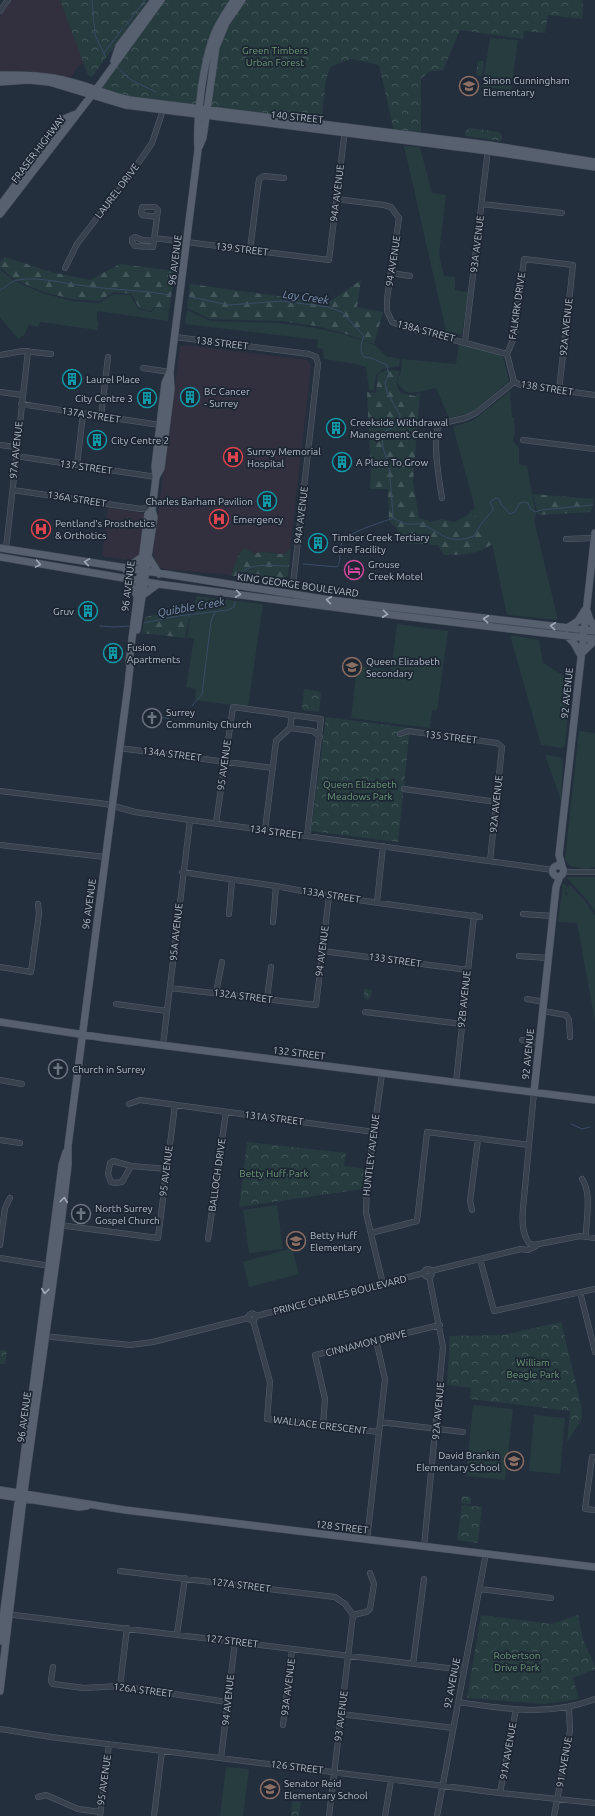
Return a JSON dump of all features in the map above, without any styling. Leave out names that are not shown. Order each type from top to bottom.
[{"type":"main road","name":"FRASER HIGHWAY","points":[[110,70],[119,46],[154,0]]},
{"type":"main road","name":"FRASER HIGHWAY","points":[[0,214],[110,70],[161,0]]},
{"type":"main road","name":"96 AVENUE","points":[[203,113],[206,67],[210,45],[220,22],[234,0]]},
{"type":"main road","name":"96 AVENUE","points":[[163,427],[171,389],[170,372],[198,150],[197,134],[203,113],[216,47],[226,23],[242,0]]},
{"type":"main road","name":"140 STREET","points":[[0,76],[32,75],[70,81],[117,104],[345,130],[595,162]]},
{"type":"main road","name":"140 STREET","points":[[0,82],[28,80],[50,82],[121,98],[203,113]]},
{"type":"main road","name":"FRASER HIGHWAY","points":[[0,206],[64,119],[76,114]]},
{"type":"main road","name":"140 STREET","points":[[488,148],[595,167]]},
{"type":"main road","name":"96 AVENUE","points":[[21,1496],[31,1393],[42,1336],[52,1266],[62,1165],[68,1146],[81,1035],[130,666],[129,662],[143,576],[156,477],[161,468],[163,426],[168,390],[165,384],[170,372]]},
{"type":"main road","name":"92 AVENUE","points":[[534,1092],[580,654],[586,609],[593,575],[595,535]]},
{"type":"main road","name":"KING GEORGE BOULEVARD","points":[[3,548],[125,568],[158,584],[291,598]]},
{"type":"main road","name":"KING GEORGE BOULEVARD","points":[[0,557],[127,578],[159,574],[393,615],[583,633],[595,631]]},
{"type":"main road","points":[[125,568],[145,558],[159,574]]},
{"type":"main road","points":[[143,576],[167,580],[178,577]]},
{"type":"main road","points":[[127,578],[140,596],[158,584]]},
{"type":"main road","points":[[586,609],[590,620],[595,627]]},
{"type":"main road","points":[[586,609],[578,621],[566,631],[580,654],[595,640]]},
{"type":"main road","name":"KING GEORGE BOULEVARD","points":[[583,633],[595,640]]},
{"type":"main road","name":"132 STREET","points":[[0,1022],[81,1035],[595,1100]]},
{"type":"main road","name":"96 AVENUE","points":[[0,1641],[33,1424],[42,1336]]},
{"type":"main road","points":[[31,1393],[36,1402]]},
{"type":"main road","points":[[29,1412],[33,1424]]},
{"type":"main road","name":"128 STREET","points":[[0,1490],[21,1496],[79,1507],[87,1506],[595,1567]]},
{"type":"main road","name":"128 STREET","points":[[0,1495],[21,1496]]},
{"type":"main road","name":"96 AVENUE","points":[[0,1691],[4,1612]]},
{"type":"street","points":[[0,11],[8,0]]},
{"type":"street","name":"LAUREL DRIVE","points":[[65,268],[78,243],[130,175],[152,143],[163,110]]},
{"type":"street","name":"94A AVENUE","points":[[329,260],[345,130]]},
{"type":"street","name":"93A AVENUE","points":[[465,342],[488,148]]},
{"type":"street","points":[[250,250],[259,179],[264,176],[284,178]]},
{"type":"street","name":"94 AVENUE","points":[[336,199],[391,207],[399,218],[387,305],[389,317]]},
{"type":"street","points":[[482,204],[562,213]]},
{"type":"street","name":"139 STREET","points":[[157,217],[154,240],[187,242],[329,260]]},
{"type":"street","name":"FALKIRK DRIVE","points":[[507,354],[515,335],[524,259],[573,265]]},
{"type":"street","name":"92A AVENUE","points":[[559,390],[573,265]]},
{"type":"street","points":[[391,273],[410,276]]},
{"type":"street","name":"138A STREET","points":[[389,317],[392,322],[404,327],[507,354]]},
{"type":"street","name":"138 STREET","points":[[175,338],[309,354],[316,357]]},
{"type":"street","points":[[0,355],[28,351],[51,354]]},
{"type":"street","name":"97A AVENUE","points":[[3,548],[13,490],[16,447],[28,351]]},
{"type":"street","points":[[507,354],[514,382]]},
{"type":"street","name":"94A AVENUE","points":[[291,598],[318,364],[316,357]]},
{"type":"street","points":[[101,416],[108,358]]},
{"type":"street","points":[[143,368],[170,372]]},
{"type":"street","name":"138 STREET","points":[[442,498],[438,474],[436,431],[439,424],[465,418],[476,413],[514,382],[521,385],[595,395]]},
{"type":"street","points":[[0,392],[22,395]]},
{"type":"street","name":"137A STREET","points":[[21,404],[163,427]]},
{"type":"street","points":[[77,465],[83,414]]},
{"type":"street","points":[[523,440],[595,449]]},
{"type":"street","points":[[0,445],[16,447]]},
{"type":"street","name":"137 STREET","points":[[16,456],[156,477]]},
{"type":"street","name":"136A STREET","points":[[13,490],[151,510]]},
{"type":"street","name":"136A STREET","points":[[141,509],[151,510]]},
{"type":"street","points":[[566,539],[595,535]]},
{"type":"street","name":"95 AVENUE","points":[[216,823],[233,707],[292,715]]},
{"type":"street","points":[[265,830],[276,741],[290,728],[292,715],[322,719],[307,836]]},
{"type":"street","points":[[290,728],[313,731],[320,737]]},
{"type":"street","name":"135 STREET","points":[[400,734],[408,731],[416,732],[497,743],[502,747]]},
{"type":"street","name":"92A AVENUE","points":[[490,861],[502,747]]},
{"type":"street","name":"134A STREET","points":[[119,748],[273,768]]},
{"type":"street","points":[[404,790],[497,802]]},
{"type":"street","name":"134 STREET","points":[[0,791],[111,806],[135,812],[190,820],[558,871],[595,872]]},
{"type":"street","name":"95A AVENUE","points":[[163,1045],[182,872],[190,820]]},
{"type":"street","points":[[0,845],[105,857]]},
{"type":"street","points":[[377,902],[383,846]]},
{"type":"street","name":"133A STREET","points":[[182,872],[276,886],[329,896],[477,916]]},
{"type":"street","points":[[229,914],[232,880]]},
{"type":"street","points":[[273,922],[276,886]]},
{"type":"street","name":"94 AVENUE","points":[[316,1005],[329,896]]},
{"type":"street","points":[[0,967],[31,972],[39,914],[38,904]]},
{"type":"street","points":[[523,914],[553,916]]},
{"type":"street","name":"92B AVENUE","points":[[456,1082],[468,970],[477,916]]},
{"type":"street","name":"133 STREET","points":[[322,951],[468,970]]},
{"type":"street","points":[[519,956],[548,958]]},
{"type":"street","points":[[216,993],[222,962]]},
{"type":"street","points":[[267,999],[271,967]]},
{"type":"street","name":"132A STREET","points":[[170,988],[316,1005]]},
{"type":"street","points":[[527,999],[544,1002]]},
{"type":"street","points":[[116,1004],[167,1011]]},
{"type":"street","points":[[543,1011],[566,1015],[569,1020],[570,1037]]},
{"type":"street","points":[[365,1012],[462,1024]]},
{"type":"street","points":[[522,1040],[539,1043]]},
{"type":"street","name":"HUNTLEY AVENUE","points":[[382,1074],[366,1194],[366,1213],[383,1284]]},
{"type":"street","points":[[0,1080],[22,1084]]},
{"type":"street","name":"92 AVENUE","points":[[526,1246],[523,1225],[523,1208],[534,1092]]},
{"type":"street","name":"131A STREET","points":[[129,1104],[140,1100],[374,1132]]},
{"type":"street","name":"95 AVENUE","points":[[57,1225],[158,1238],[175,1105]]},
{"type":"street","name":"BALLOCH DRIVE","points":[[208,1238],[226,1112]]},
{"type":"street","points":[[371,1233],[416,1221],[427,1132],[529,1145]]},
{"type":"street","points":[[472,1210],[470,1201],[478,1138]]},
{"type":"street","points":[[0,1140],[20,1143]]},
{"type":"street","points":[[131,1166],[122,1182],[112,1182],[108,1174],[110,1163],[113,1161],[131,1166],[167,1170]]},
{"type":"street","points":[[582,1179],[586,1185],[586,1236]]},
{"type":"street","points":[[0,1245],[5,1208],[10,1198]]},
{"type":"street","points":[[430,1274],[526,1246],[586,1236],[595,1238]]},
{"type":"street","points":[[0,1258],[52,1266]]},
{"type":"street","points":[[480,1259],[494,1311],[595,1289]]},
{"type":"street","name":"PRINCE CHARLES BOULEVARD","points":[[42,1336],[130,1345],[153,1342],[383,1284],[424,1273],[426,1269],[430,1274]]},
{"type":"street","name":"92A AVENUE","points":[[424,1547],[443,1359],[442,1337],[430,1274]]},
{"type":"street","points":[[580,1292],[595,1352]]},
{"type":"street","name":"WALLACE CRESCENT","points":[[252,1318],[270,1382],[267,1419],[379,1432]]},
{"type":"street","name":"CINNAMON DRIVE","points":[[323,1426],[326,1399],[315,1355],[440,1324]]},
{"type":"street","points":[[367,1540],[385,1379],[376,1340]]},
{"type":"street","points":[[380,1422],[463,1432]]},
{"type":"street","points":[[595,1457],[592,1457],[585,1509],[595,1510]]},
{"type":"street","name":"92 AVENUE","points":[[438,1816],[486,1553]]},
{"type":"street","name":"127A STREET","points":[[120,1571],[335,1597],[345,1604],[353,1616]]},
{"type":"street","points":[[353,1616],[366,1612],[370,1609],[374,1584],[370,1573]]},
{"type":"street","points":[[178,1634],[185,1578]]},
{"type":"street","points":[[413,1664],[424,1579]]},
{"type":"street","points":[[480,1589],[551,1598]]},
{"type":"street","name":"127 STREET","points":[[4,1612],[292,1650],[464,1670]]},
{"type":"street","name":"93 AVENUE","points":[[329,1816],[353,1616]]},
{"type":"street","points":[[120,1686],[127,1628]]},
{"type":"street","name":"94 AVENUE","points":[[221,1758],[235,1642]]},
{"type":"street","name":"93A AVENUE","points":[[283,1725],[292,1650]]},
{"type":"street","name":"126A STREET","points":[[53,1667],[51,1683],[53,1684],[84,1688],[120,1686],[227,1702]]},
{"type":"street","points":[[458,1702],[542,1711],[569,1708],[595,1699]]},
{"type":"street","name":"91 AVENUE","points":[[554,1816],[570,1731],[569,1708]]},
{"type":"street","name":"91A AVENUE","points":[[500,1793],[516,1709]]},
{"type":"street","points":[[341,1714],[453,1728]]},
{"type":"street","name":"126 STREET","points":[[0,1729],[162,1751],[334,1771],[391,1780],[595,1803]]},
{"type":"street","name":"95 AVENUE","points":[[100,1814],[109,1744]]},
{"type":"street","points":[[154,1816],[162,1751]]},
{"type":"street","points":[[385,1816],[391,1780]]},
{"type":"street","points":[[38,1797],[46,1795],[78,1809],[100,1814]]},
{"type":"shaded area","points":[[12,0],[60,0],[84,63],[78,66],[70,79],[0,73],[0,16]]},
{"type":"shaded area","name":"Surrey Memorial Hospital","points":[[184,345],[307,360],[311,366],[290,549],[284,554],[265,552],[254,553],[248,550],[240,552],[231,575],[163,569],[157,565],[153,552],[180,347]]},
{"type":"shaded area","points":[[108,507],[146,514],[140,555],[132,561],[102,556]]},
{"type":"green space","points":[[60,0],[148,0],[92,77],[88,75]]},
{"type":"green space","points":[[163,0],[232,0],[221,17],[197,105],[122,96],[101,87]]},
{"type":"green space","name":"Green Timbers Urban Forest","points":[[245,0],[582,0],[583,7],[582,19],[548,15],[545,33],[524,31],[523,39],[460,30],[443,70],[428,72],[421,79],[421,134],[394,131],[379,65],[351,59],[330,67],[326,80],[321,122],[213,108],[211,106],[220,42]]},
{"type":"green space","points":[[490,38],[518,40],[511,90],[482,87]]},
{"type":"green space","points":[[478,61],[484,61],[482,76],[476,75]]},
{"type":"green space","points":[[468,80],[476,81],[475,86],[479,86],[478,93],[473,92],[475,87],[472,92],[466,90]]},
{"type":"green space","points":[[482,91],[497,92],[496,97],[481,95]]},
{"type":"green space","points":[[470,128],[499,132],[502,136],[501,141],[465,136],[465,131]]},
{"type":"green space","points":[[404,146],[420,147],[432,193],[446,195],[439,254],[444,276],[455,277],[455,290],[468,292],[462,335],[446,331]]},
{"type":"green space","points":[[5,257],[51,272],[90,280],[120,264],[175,271],[169,310],[155,307],[150,311],[140,309],[131,294],[114,292],[99,301],[72,299],[43,292],[14,279],[0,267],[0,262]]},
{"type":"green space","points":[[0,269],[13,280],[42,293],[72,301],[99,303],[114,294],[130,295],[139,310],[151,312],[156,307],[169,311],[168,321],[97,311],[97,320],[99,323],[97,330],[40,322],[38,327],[29,325],[24,335],[18,339],[0,317]]},
{"type":"green space","points":[[361,280],[357,307],[383,312],[374,344],[343,333],[316,326],[281,321],[210,319],[187,308],[190,284],[328,303]]},
{"type":"green space","points":[[187,310],[211,321],[278,323],[316,328],[343,334],[375,345],[386,356],[400,359],[399,366],[383,369],[376,375],[374,390],[369,390],[366,367],[324,359],[323,349],[317,348],[318,340],[185,324]]},
{"type":"green space","points":[[459,343],[503,357],[509,381],[476,409],[466,414],[449,418],[436,388],[413,393],[406,392],[398,384],[397,379],[401,372],[402,359],[456,364]]},
{"type":"green space","points":[[386,370],[400,371],[396,382],[401,393],[415,396],[420,392],[413,481],[419,518],[431,522],[441,519],[454,522],[466,516],[472,510],[492,544],[487,548],[470,554],[444,555],[438,545],[402,543],[397,529],[389,521],[388,489],[370,489],[371,475],[367,392],[376,393],[378,374]]},
{"type":"green space","points":[[510,391],[512,417],[514,417],[515,431],[513,441],[519,448],[519,464],[527,466],[536,514],[534,520],[558,620],[507,615],[492,544],[472,510],[475,508],[453,427],[474,420]]},
{"type":"green space","points":[[533,494],[594,499],[591,512],[538,515]]},
{"type":"green space","points":[[244,548],[254,553],[265,552],[284,554],[291,548],[288,576],[273,580],[258,576],[256,580],[246,576],[231,576],[234,565]]},
{"type":"green space","points":[[197,596],[212,598],[190,614],[185,638],[142,633],[145,617],[194,607]]},
{"type":"green space","points":[[213,598],[263,604],[248,707],[195,700],[196,689],[186,687],[194,639],[187,637],[190,616]]},
{"type":"green space","points":[[397,624],[448,631],[437,711],[432,710],[430,728],[351,718],[357,666],[391,670]]},
{"type":"green space","points":[[510,635],[539,640],[543,663],[571,680],[565,746],[563,748],[541,745]]},
{"type":"green space","points":[[304,689],[321,692],[319,712],[302,710]]},
{"type":"green space","name":"Queen Elizabeth Meadows Park","points":[[326,717],[410,728],[398,842],[311,831]]},
{"type":"green space","points":[[579,731],[595,733],[595,867],[587,869],[570,866],[565,859]]},
{"type":"green space","points":[[545,755],[560,757],[563,761],[561,800]]},
{"type":"green space","points":[[595,877],[595,911],[567,878]]},
{"type":"green space","points":[[563,883],[567,887],[565,889],[566,896],[568,894],[566,889],[570,885],[585,901],[595,916],[595,1021],[577,923],[558,922]]},
{"type":"green space","points":[[364,989],[372,990],[371,996],[368,1000],[364,998]]},
{"type":"green space","name":"Betty Huff Park","points":[[247,1142],[346,1153],[344,1166],[365,1169],[363,1189],[239,1207]]},
{"type":"green space","points":[[277,1205],[283,1249],[249,1253],[243,1210]]},
{"type":"green space","points":[[292,1248],[299,1274],[249,1287],[243,1262]]},
{"type":"green space","name":"William Beagle Park","points":[[561,1322],[581,1404],[582,1419],[567,1442],[570,1411],[470,1399],[471,1388],[447,1385],[449,1336],[504,1335]]},
{"type":"green space","points":[[0,1350],[7,1351],[5,1364],[0,1364]]},
{"type":"green space","points":[[473,1405],[513,1409],[505,1480],[466,1476]]},
{"type":"green space","points":[[534,1415],[565,1418],[560,1474],[529,1471]]},
{"type":"green space","points":[[462,1496],[471,1497],[471,1504],[461,1503]]},
{"type":"green space","points":[[462,1505],[482,1507],[478,1543],[457,1540]]},
{"type":"green space","name":"Robertson Drive Park","points":[[481,1615],[552,1624],[578,1615],[583,1640],[595,1666],[595,1669],[573,1678],[579,1699],[545,1704],[467,1698]]},
{"type":"green space","points":[[226,1767],[249,1769],[243,1816],[220,1816]]},
{"type":"green space","points":[[292,1801],[301,1802],[299,1816],[291,1816]]},
{"type":"waterway","name":"Quibble Creek","points":[[92,0],[95,35],[105,56]]},
{"type":"waterway","points":[[126,25],[145,0]]},
{"type":"waterway","points":[[104,53],[123,28]]},
{"type":"waterway","name":"Quibble Creek","points":[[120,70],[131,80],[156,92]]},
{"type":"waterway","name":"Lay Creek","points":[[0,290],[15,281],[35,279],[169,295]]},
{"type":"waterway","name":"Lay Creek","points":[[191,297],[229,305],[283,301],[328,307],[342,312],[364,336],[361,347],[362,355],[387,365],[389,376],[385,382],[387,392],[400,415],[399,422],[393,428],[384,432],[382,441],[389,469],[393,518]]},
{"type":"waterway","name":"Quibble Creek","points":[[303,564],[337,567],[340,549],[342,543],[346,539],[358,531],[393,518],[406,524],[421,524],[451,539],[465,539],[474,536],[481,524],[493,510],[490,502],[496,498],[499,499],[501,504],[510,514],[515,512],[520,503],[523,502],[528,503],[530,508],[535,512],[541,510],[593,505]]},
{"type":"waterway","name":"Quibble Creek","points":[[241,574],[245,570],[255,566],[287,566]]},
{"type":"waterway","name":"Quibble Creek","points":[[144,623],[178,616],[228,610],[234,607],[235,602]]},
{"type":"waterway","points":[[192,706],[202,694],[211,621],[215,612]]},
{"type":"waterway","name":"Quibble Creek","points":[[100,626],[129,626]]},
{"type":"waterway","points":[[156,719],[163,717],[169,719]]},
{"type":"waterway","points":[[571,1124],[582,1129],[590,1127]]},
{"type":"place","name":"Simon Cunningham Elementary","points":[[469,86]]},
{"type":"place","name":"Laurel Place","points":[[72,379]]},
{"type":"place","name":"BC Cancer - Surrey","points":[[190,397]]},
{"type":"place","name":"City Centre 3","points":[[147,398]]},
{"type":"place","name":"Creekside Withdrawal Management Centre","points":[[336,428]]},
{"type":"place","name":"City Centre 2","points":[[97,440]]},
{"type":"place","name":"Surrey Memorial Hospital","points":[[233,457]]},
{"type":"place","name":"A Place To Grow","points":[[342,462]]},
{"type":"place","name":"Charles Barham Pavilion","points":[[267,501]]},
{"type":"place","name":"Emergency","points":[[219,519]]},
{"type":"place","name":"Pentland's Prosthetics & Orthotics","points":[[41,529]]},
{"type":"place","name":"Timber Creek Tertiary Care Facility","points":[[318,543]]},
{"type":"place","name":"Grouse Creek Motel","points":[[354,570]]},
{"type":"place","name":"Gruv","points":[[88,611]]},
{"type":"place","name":"Fusion Apartments","points":[[113,653]]},
{"type":"place","name":"Queen Elizabeth Secondary","points":[[352,667]]},
{"type":"place","name":"Surrey Community Church","points":[[152,718]]},
{"type":"place","name":"Church in Surrey","points":[[58,1069]]},
{"type":"place","name":"North Surrey Gospel Church","points":[[81,1214]]},
{"type":"place","name":"Betty Huff Elementary","points":[[296,1241]]},
{"type":"place","name":"David Brankin Elementary School","points":[[514,1461]]},
{"type":"place","name":"Senator Reid Elementary School","points":[[270,1789]]}]
